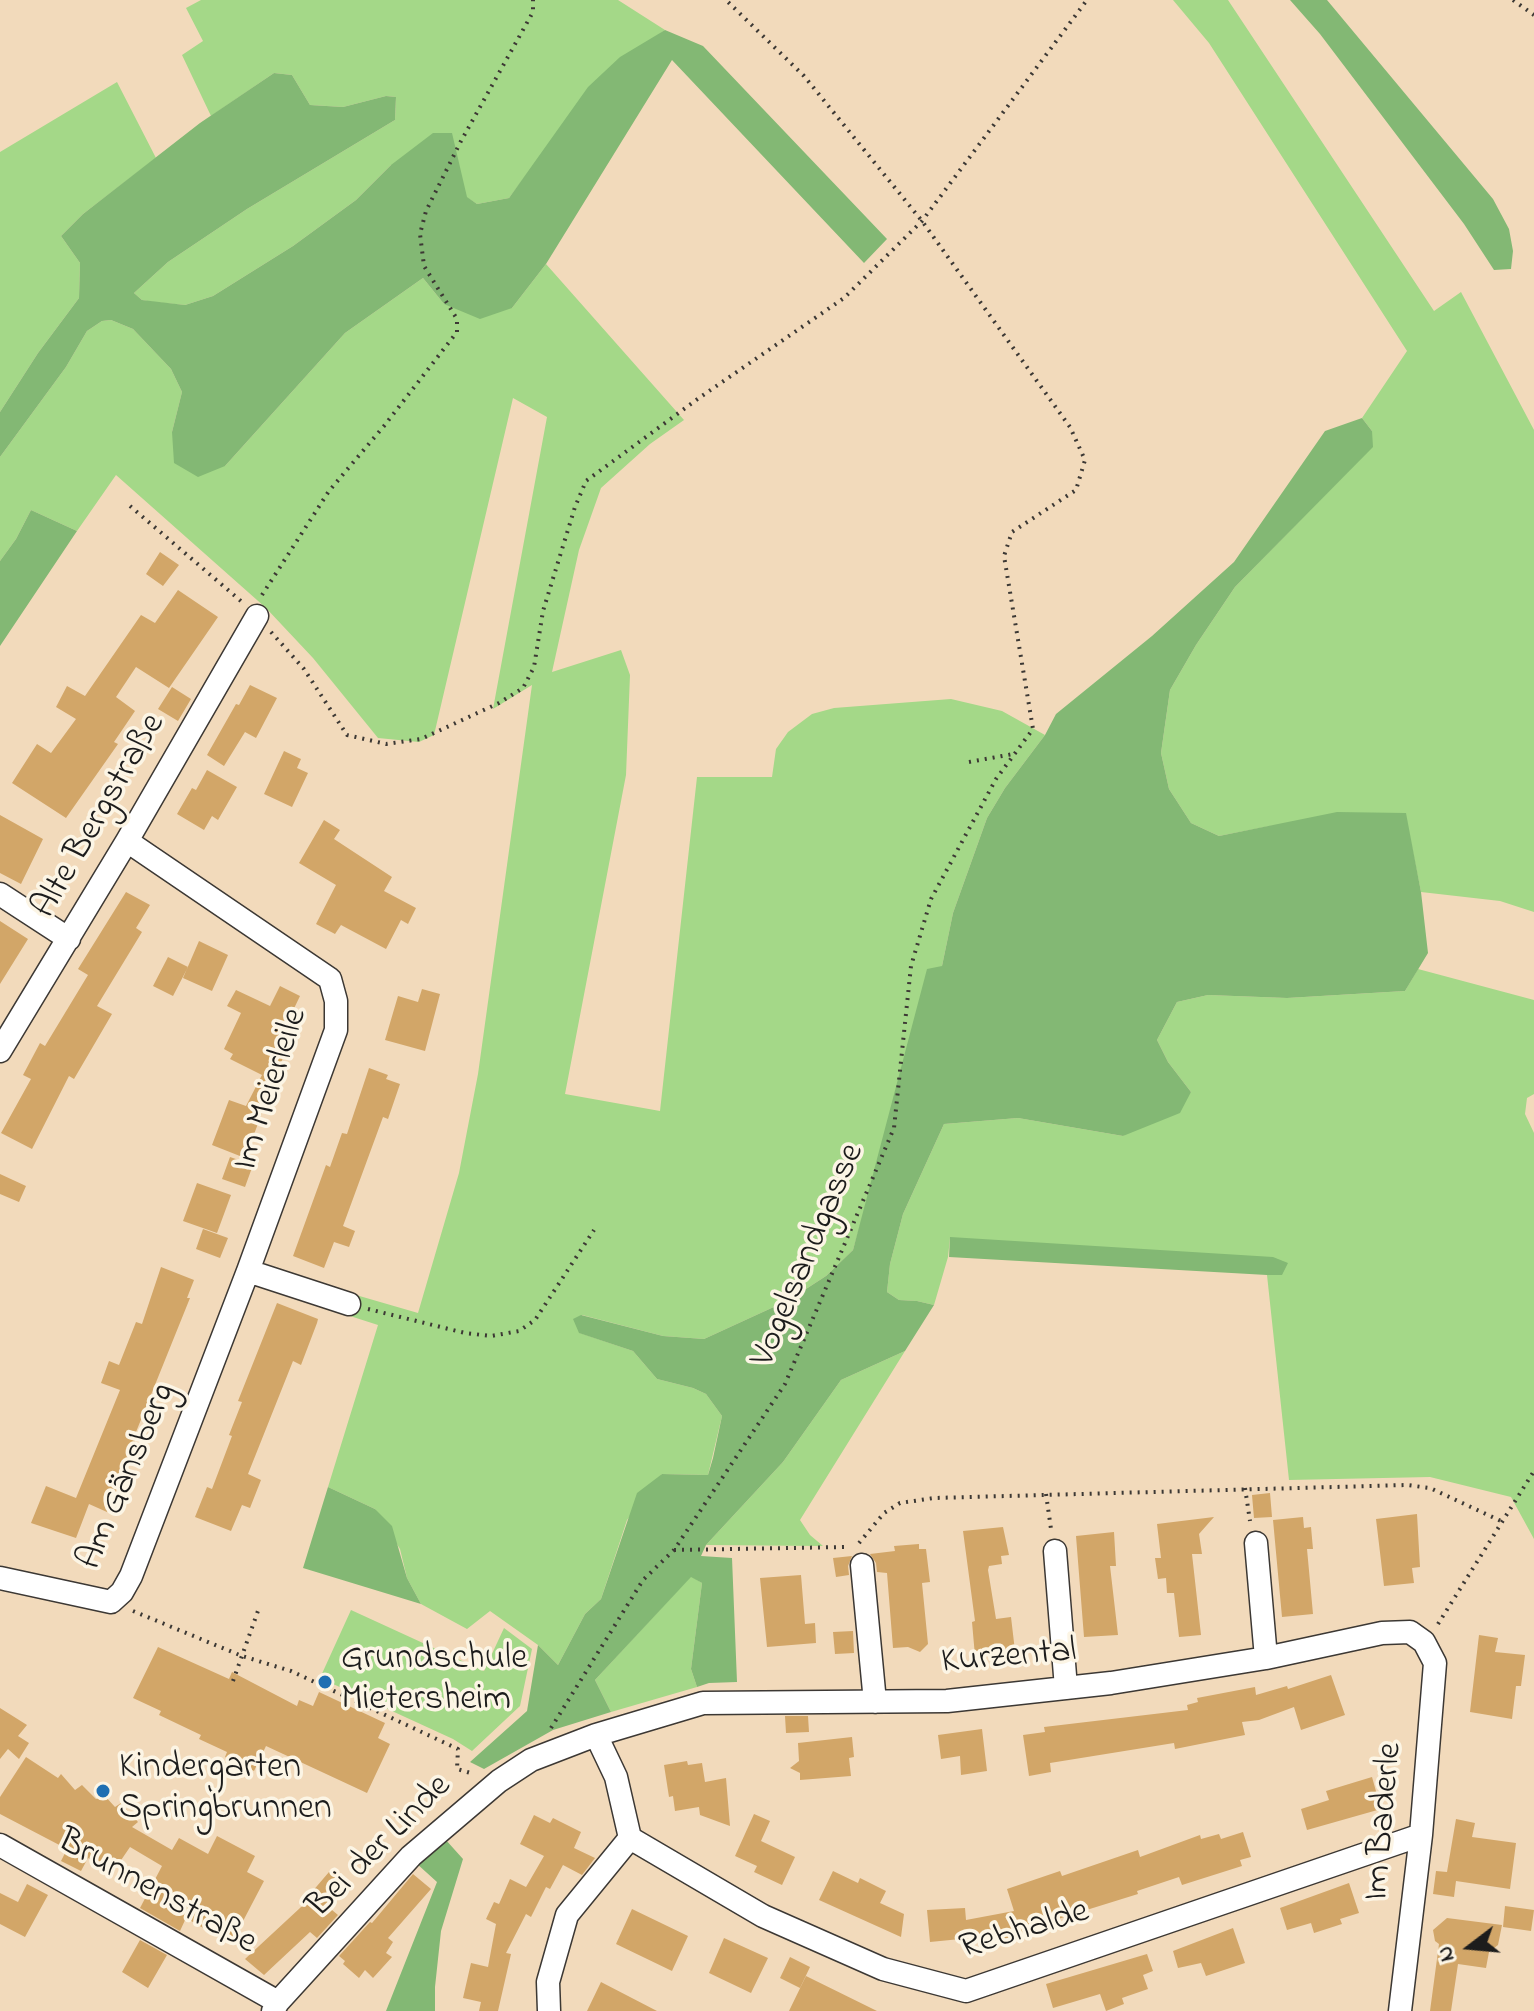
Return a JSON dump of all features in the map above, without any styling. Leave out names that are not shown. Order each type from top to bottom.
[{"type":"street","name":"Alte Bergstraße","points":[[0,1051],[127,841],[257,616]]},
{"type":"street","name":"Im Meierleile","points":[[127,841],[330,979],[336,1001],[336,1030],[248,1271]]},
{"type":"street","points":[[0,894],[69,939]]},
{"type":"street","points":[[248,1271],[349,1304]]},
{"type":"street","name":"Am Gänsberg","points":[[0,1578],[111,1602],[122,1592],[131,1576],[248,1271]]},
{"type":"street","points":[[1256,1543],[1266,1658]]},
{"type":"street","points":[[1055,1551],[1066,1688]]},
{"type":"street","points":[[862,1565],[875,1702]]},
{"type":"street","name":"Kurzental","points":[[596,1735],[703,1703],[947,1701],[1066,1688],[1266,1658],[1382,1633],[1410,1632],[1424,1642]]},
{"type":"street","name":"Im Baderle","points":[[1400,2011],[1421,1835],[1435,1663],[1424,1642]]},
{"type":"street","points":[[549,2011],[548,1982],[567,1915],[630,1838],[616,1777],[596,1735]]},
{"type":"street","name":"Bei der Linde","points":[[276,2006],[411,1856],[499,1781],[531,1760],[596,1735]]},
{"type":"street","name":"Rebhalde","points":[[630,1838],[763,1916],[964,2001],[1421,1835]]},
{"type":"street","name":"Brunnenstraße","points":[[0,1845],[276,2006]]},
{"type":"path","points":[[257,616],[261,596],[329,491],[457,332],[457,319],[424,266],[420,234],[426,211],[461,141],[533,12],[533,0]]},
{"type":"path","points":[[726,0],[804,76],[922,221]]},
{"type":"path","points":[[347,735],[386,744],[421,739],[489,709],[523,688],[534,667],[543,611],[586,481],[844,298],[922,221],[1087,0]]},
{"type":"path","points":[[1513,0],[1534,15]]},
{"type":"path","name":"Vogelsandgasse","points":[[531,1760],[643,1580],[674,1550],[785,1384],[894,1128],[911,966],[931,899],[996,779],[1033,729],[1004,556],[1012,532],[1076,490],[1085,460],[1070,427],[922,221]]},
{"type":"path","points":[[969,762],[1015,754]]},
{"type":"path","points":[[349,1304],[465,1333],[491,1336],[519,1331],[535,1320],[594,1230]]},
{"type":"path","points":[[1424,1642],[1454,1601],[1534,1471]]},
{"type":"path","points":[[674,1550],[842,1549],[859,1543],[884,1513],[900,1503],[934,1498],[1046,1494],[1418,1486],[1430,1488],[1501,1521]]},
{"type":"path","points":[[1245,1488],[1252,1538],[1256,1543]]},
{"type":"path","points":[[1046,1494],[1055,1551]]},
{"type":"path","points":[[111,1602],[242,1656],[291,1671],[458,1749],[457,1769],[499,1781]]},
{"type":"path","points":[[233,1681],[259,1608]]},
{"type":"green space","points":[[201,0],[618,0],[665,30],[644,45],[539,158],[509,198],[477,204],[466,197],[462,181],[391,165],[356,200],[293,246],[213,296],[185,305],[153,302],[142,300],[134,293],[168,262],[247,209],[395,120],[396,97],[386,96],[343,107],[310,105],[292,75],[274,73],[211,116],[182,55],[203,41],[186,8]]},
{"type":"green space","points":[[1173,0],[1228,0],[1434,311],[1461,292],[1534,430],[1534,912],[1500,901],[1421,892],[1405,813],[1270,826],[1219,836],[1191,823],[1169,789],[1161,753],[1170,690],[1235,587],[1372,447],[1372,431],[1362,418],[1407,351],[1209,43]]},
{"type":"green space","points":[[1290,0],[1327,0],[1493,199],[1509,229],[1513,251],[1511,269],[1494,270],[1464,224],[1320,34]]},
{"type":"green space","points":[[665,30],[703,46],[887,239],[864,263],[672,60],[546,264],[512,308],[480,319],[444,304],[423,278],[345,333],[225,466],[198,477],[174,463],[172,432],[182,392],[171,369],[133,329],[111,320],[102,321],[87,331],[66,367],[0,457],[0,412],[79,298],[80,263],[61,236],[83,214],[200,123],[274,73],[292,75],[310,105],[343,107],[386,96],[396,97],[395,120],[247,209],[168,262],[134,293],[142,300],[185,305],[213,296],[293,246],[356,200],[391,165],[433,133],[452,133],[467,197],[477,204],[509,198],[588,87],[620,57]]},
{"type":"green space","points":[[117,82],[156,158],[83,214],[61,236],[80,263],[79,298],[0,412],[0,152]]},
{"type":"green space","points":[[546,264],[684,420],[650,444],[601,488],[579,550],[552,672],[621,650],[630,675],[626,775],[565,1094],[660,1111],[697,777],[772,777],[776,749],[788,732],[812,714],[834,708],[951,699],[1002,711],[1045,735],[1005,788],[987,818],[953,913],[942,966],[853,1250],[826,1276],[789,1300],[704,1339],[663,1336],[582,1315],[580,1333],[633,1351],[657,1379],[706,1394],[722,1416],[708,1475],[662,1474],[627,1520],[601,1599],[585,1614],[558,1665],[538,1645],[490,1611],[467,1629],[421,1604],[407,1578],[400,1549],[375,1509],[328,1487],[378,1325],[350,1316],[356,1295],[418,1313],[459,1173],[478,1074],[532,685],[493,709],[547,417],[513,398],[434,735],[419,742],[378,738],[313,658],[266,608],[116,475],[77,531],[31,510],[0,561],[0,457],[66,367],[87,331],[102,321],[111,320],[133,329],[171,369],[182,392],[172,432],[225,466],[345,333],[423,278],[444,304],[512,308]]},
{"type":"green space","points":[[1362,418],[1372,431],[1373,447],[1235,587],[1196,645],[1170,690],[1161,753],[1169,789],[1191,823],[1219,836],[1337,812],[1406,813],[1421,892],[1428,953],[1405,991],[1287,998],[1208,995],[1177,1002],[1157,1040],[1168,1062],[1191,1092],[1180,1113],[1123,1136],[1018,1118],[944,1124],[903,1214],[890,1264],[887,1292],[899,1300],[934,1305],[905,1351],[841,1380],[783,1462],[706,1545],[701,1556],[732,1558],[737,1682],[709,1683],[697,1687],[691,1669],[702,1583],[691,1577],[595,1680],[611,1712],[553,1730],[484,1769],[470,1762],[527,1711],[538,1645],[558,1665],[585,1614],[601,1599],[637,1493],[662,1474],[708,1475],[713,1458],[722,1416],[706,1394],[657,1379],[633,1351],[579,1333],[573,1319],[581,1315],[663,1336],[704,1339],[789,1300],[826,1276],[853,1250],[927,969],[942,966],[953,913],[987,818],[1005,788],[1045,735],[1056,714],[1152,636],[1234,562],[1325,431]]},
{"type":"green space","points":[[31,510],[77,531],[0,646],[0,561]]},
{"type":"green space","points":[[1418,969],[1534,1000],[1534,1094],[1527,1098],[1525,1114],[1534,1133],[1534,1539],[1511,1497],[1430,1477],[1289,1480],[1267,1275],[1282,1275],[950,1238],[948,1257],[934,1305],[899,1300],[887,1292],[890,1264],[903,1214],[944,1124],[1018,1118],[1123,1136],[1191,1092],[1168,1062],[1157,1040],[1177,1002],[1208,995],[1287,998],[1405,991]]},
{"type":"green space","points":[[950,1237],[1273,1257],[1288,1263],[1282,1275],[1267,1275],[949,1257]]},
{"type":"green space","points":[[905,1351],[800,1520],[810,1535],[823,1546],[706,1545],[783,1462],[841,1380]]},
{"type":"green space","points":[[328,1487],[375,1509],[392,1526],[407,1578],[421,1604],[303,1568]]},
{"type":"green space","points":[[691,1576],[702,1583],[691,1669],[697,1687],[611,1712],[595,1680]]},
{"type":"green space","points":[[351,1610],[484,1671],[504,1628],[532,1649],[520,1706],[472,1751],[453,1739],[320,1678]]},
{"type":"green space","points":[[445,1839],[463,1859],[441,1931],[435,2011],[386,2011],[437,1882],[416,1863]]},
{"type":"building","points":[[160,552],[179,565],[163,586],[146,574]]},
{"type":"building","points":[[178,590],[218,617],[169,688],[136,667],[116,697],[135,711],[114,742],[118,744],[66,818],[12,783],[37,744],[51,753],[76,719],[56,707],[67,686],[85,696],[141,615],[155,623]]},
{"type":"building","points":[[250,685],[277,698],[256,738],[245,732],[224,766],[207,755]]},
{"type":"building","points":[[172,687],[191,699],[178,721],[158,709]]},
{"type":"building","points":[[284,751],[301,759],[297,768],[308,773],[292,807],[264,794]]},
{"type":"building","points":[[207,770],[237,787],[218,820],[212,816],[204,830],[177,814]]},
{"type":"building","points":[[0,815],[43,839],[21,884],[0,873]]},
{"type":"building","points":[[324,820],[340,830],[334,839],[392,877],[384,891],[416,908],[408,924],[401,920],[386,949],[341,925],[335,934],[316,924],[336,885],[299,863]]},
{"type":"building","points":[[126,892],[150,905],[136,928],[142,932],[97,1006],[112,1014],[74,1079],[69,1076],[32,1149],[1,1133],[31,1079],[23,1075],[40,1043],[45,1046],[88,975],[78,969]]},
{"type":"building","points":[[0,921],[28,939],[0,984]]},
{"type":"building","points":[[199,941],[228,955],[212,991],[183,978]]},
{"type":"building","points":[[168,957],[188,967],[173,996],[153,986]]},
{"type":"building","points":[[280,986],[300,996],[274,1050],[284,1055],[245,1158],[212,1145],[229,1100],[246,1106],[262,1075],[230,1059],[233,1054],[224,1049],[241,1013],[227,1006],[236,990],[270,1006]]},
{"type":"building","points":[[422,989],[440,994],[425,1051],[385,1040],[398,996],[418,1002]]},
{"type":"building","points":[[369,1068],[388,1075],[386,1079],[400,1084],[388,1119],[383,1117],[343,1226],[355,1231],[349,1247],[334,1242],[324,1268],[293,1256],[326,1165],[330,1167],[342,1133],[347,1134]]},
{"type":"building","points":[[230,1157],[253,1165],[245,1187],[222,1179]]},
{"type":"building","points":[[0,1174],[26,1186],[19,1202],[0,1194]]},
{"type":"building","points":[[197,1183],[231,1195],[217,1233],[183,1221]]},
{"type":"building","points":[[203,1229],[228,1238],[220,1258],[196,1249]]},
{"type":"building","points":[[161,1267],[194,1280],[187,1298],[190,1298],[107,1512],[89,1504],[76,1538],[31,1523],[46,1486],[76,1498],[120,1390],[101,1383],[109,1361],[119,1365],[136,1322],[142,1324]]},
{"type":"building","points":[[277,1303],[318,1319],[301,1365],[293,1361],[248,1474],[261,1480],[250,1508],[242,1505],[231,1531],[195,1517],[207,1487],[212,1489],[232,1436],[229,1435],[242,1402],[238,1401]]},
{"type":"building","points":[[1270,1493],[1272,1517],[1254,1518],[1252,1495]]},
{"type":"building","points":[[1417,1514],[1420,1567],[1412,1568],[1414,1583],[1384,1586],[1376,1519]]},
{"type":"building","points":[[1214,1517],[1199,1534],[1202,1554],[1192,1554],[1201,1635],[1179,1637],[1174,1593],[1167,1593],[1166,1578],[1158,1579],[1155,1558],[1161,1558],[1157,1524]]},
{"type":"building","points":[[1303,1517],[1304,1528],[1311,1527],[1313,1549],[1307,1549],[1313,1614],[1282,1617],[1273,1520]]},
{"type":"building","points":[[1003,1527],[1009,1555],[1001,1556],[1002,1564],[989,1566],[988,1570],[996,1619],[1011,1617],[1015,1651],[975,1656],[972,1622],[975,1621],[963,1531]]},
{"type":"building","points":[[1114,1532],[1116,1566],[1110,1566],[1118,1635],[1084,1637],[1076,1536]]},
{"type":"building","points":[[919,1544],[919,1549],[926,1549],[930,1582],[922,1583],[928,1644],[920,1652],[908,1647],[893,1648],[887,1573],[877,1572],[870,1554],[895,1551],[894,1546]]},
{"type":"building","points":[[852,1556],[849,1575],[836,1577],[833,1558]]},
{"type":"building","points":[[801,1575],[805,1624],[815,1623],[816,1643],[767,1647],[760,1578]]},
{"type":"building","points":[[853,1631],[854,1653],[835,1654],[833,1632]]},
{"type":"building","points":[[1479,1635],[1498,1638],[1495,1652],[1525,1655],[1521,1686],[1516,1686],[1512,1719],[1470,1712]]},
{"type":"building","points":[[158,1647],[229,1679],[232,1672],[297,1706],[299,1700],[313,1706],[319,1692],[385,1723],[378,1738],[390,1744],[367,1793],[266,1746],[254,1771],[225,1757],[227,1752],[199,1739],[201,1735],[159,1715],[161,1711],[133,1698]]},
{"type":"building","points":[[1331,1675],[1345,1715],[1301,1730],[1294,1707],[1259,1720],[1242,1722],[1245,1735],[1175,1749],[1174,1743],[1050,1763],[1051,1772],[1029,1776],[1023,1735],[1045,1732],[1044,1727],[1188,1710],[1187,1705],[1198,1702],[1197,1698],[1255,1687],[1256,1695],[1287,1686],[1288,1689]]},
{"type":"building","points":[[0,1708],[27,1725],[18,1736],[29,1743],[19,1759],[8,1749],[0,1759]]},
{"type":"building","points":[[785,1716],[808,1716],[809,1732],[786,1733]]},
{"type":"building","points":[[982,1729],[987,1771],[961,1775],[960,1756],[941,1759],[938,1735]]},
{"type":"building","points":[[852,1737],[854,1757],[849,1758],[851,1776],[800,1780],[800,1773],[790,1768],[799,1761],[798,1743]]},
{"type":"building","points":[[26,1757],[58,1778],[61,1774],[75,1790],[82,1785],[96,1799],[105,1796],[115,1807],[121,1803],[138,1822],[132,1827],[172,1850],[179,1838],[208,1854],[217,1836],[255,1856],[247,1872],[264,1881],[231,1944],[186,1918],[180,1931],[140,1908],[162,1866],[130,1847],[113,1872],[88,1858],[81,1871],[61,1861],[67,1849],[0,1814],[0,1797]]},
{"type":"building","points":[[687,1761],[688,1765],[702,1763],[705,1782],[726,1778],[730,1826],[700,1815],[699,1807],[675,1811],[673,1796],[669,1797],[664,1765]]},
{"type":"building","points":[[1372,1777],[1381,1809],[1307,1830],[1301,1809],[1329,1800],[1326,1791]]},
{"type":"building","points":[[754,1814],[770,1821],[761,1841],[795,1857],[782,1885],[754,1872],[757,1866],[735,1856]]},
{"type":"building","points":[[534,1815],[550,1823],[553,1818],[581,1832],[574,1848],[595,1858],[582,1875],[563,1865],[550,1889],[546,1887],[531,1917],[526,1914],[506,1953],[511,1954],[498,2011],[479,2011],[481,2002],[463,1998],[471,1963],[488,1967],[496,1924],[486,1919],[494,1902],[499,1904],[510,1879],[526,1887],[544,1856],[520,1844]]},
{"type":"building","points":[[1456,1819],[1475,1823],[1472,1837],[1516,1843],[1510,1889],[1456,1881],[1454,1897],[1433,1894],[1436,1871],[1447,1872]]},
{"type":"building","points":[[1243,1832],[1251,1857],[1240,1860],[1242,1866],[1182,1885],[1179,1877],[1002,1940],[1001,1935],[930,1942],[927,1910],[965,1908],[966,1920],[1014,1911],[1007,1889],[1060,1871],[1062,1876],[1138,1850],[1140,1857],[1200,1835],[1201,1839],[1219,1834],[1221,1839]]},
{"type":"building","points":[[833,1871],[858,1883],[860,1878],[886,1891],[880,1903],[904,1914],[901,1937],[819,1900]]},
{"type":"building","points":[[329,1872],[344,1884],[326,1905],[338,1915],[317,1938],[310,1932],[264,1975],[245,1959],[314,1895],[311,1893]]},
{"type":"building","points":[[413,1874],[431,1889],[388,1938],[393,1942],[386,1953],[392,1957],[373,1978],[365,1970],[359,1978],[343,1964],[345,1961],[339,1956]]},
{"type":"building","points":[[1349,1883],[1359,1913],[1340,1919],[1342,1924],[1314,1933],[1311,1923],[1287,1930],[1280,1908]]},
{"type":"building","points":[[27,1884],[48,1895],[25,1937],[0,1924],[0,1893],[18,1902]]},
{"type":"building","points":[[1505,1906],[1534,1910],[1531,1931],[1503,1927]]},
{"type":"building","points":[[632,1909],[688,1936],[672,1971],[616,1944]]},
{"type":"building","points":[[1447,1918],[1502,1925],[1498,1945],[1489,1952],[1486,1968],[1458,1964],[1451,2011],[1430,2011],[1439,1944],[1435,1941],[1433,1930]]},
{"type":"building","points":[[1233,1928],[1245,1963],[1206,1976],[1201,1963],[1178,1968],[1173,1951]]},
{"type":"building","points":[[724,1938],[768,1958],[751,1993],[709,1973]]},
{"type":"building","points":[[140,1940],[167,1955],[148,1988],[122,1972]]},
{"type":"building","points":[[1147,1954],[1153,1971],[1143,1975],[1148,1989],[1122,1998],[1124,2004],[1106,2011],[1100,1994],[1053,2008],[1046,1984]]},
{"type":"building","points":[[790,1957],[810,1967],[800,1988],[780,1978]]},
{"type":"building","points":[[806,1976],[877,2011],[789,2011]]},
{"type":"building","points":[[601,1982],[657,2011],[587,2011]]},
{"type":"place","name":"Grundschule Mietersheim","points":[[325,1682]]},
{"type":"place","name":"Kindergarten Springbrunnen","points":[[103,1791]]}]
